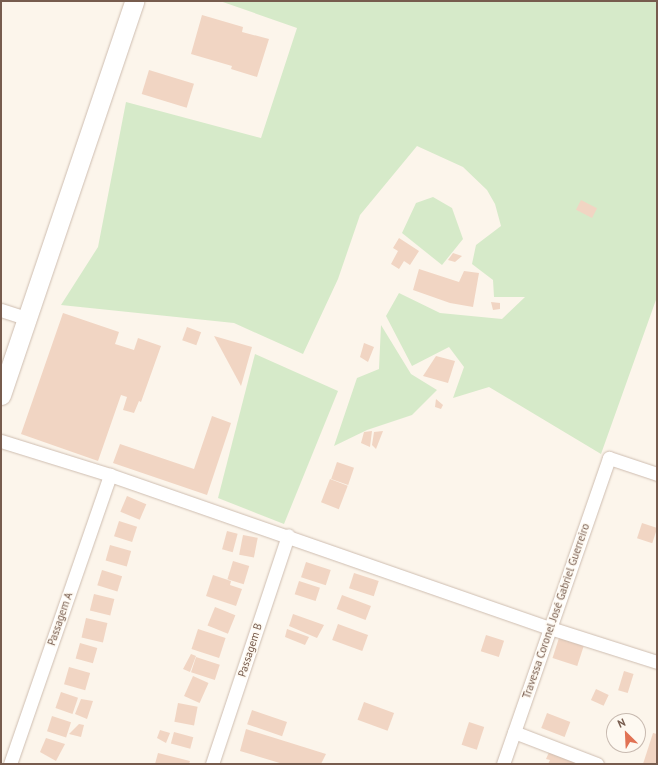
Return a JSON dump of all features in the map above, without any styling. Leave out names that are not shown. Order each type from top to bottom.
[{"type":"main road","points":[[1,395],[134,1]]},
{"type":"street","points":[[1,310],[26,318]]},
{"type":"street","points":[[1,441],[110,475],[288,535],[550,628],[657,662]]},
{"type":"street","name":"Travessa Coronel José Gabriel Guerreiro","points":[[503,764],[609,458],[657,474]]},
{"type":"street","name":"Passagem A","points":[[10,764],[110,475]]},
{"type":"street","name":"Passagem B","points":[[212,764],[288,535]]},
{"type":"street","points":[[514,732],[597,764]]},
{"type":"green space","points":[[220,1],[657,1],[657,297],[601,454],[489,387],[453,398],[464,367],[449,347],[412,366],[386,316],[399,293],[440,313],[502,319],[525,297],[494,297],[493,280],[472,264],[476,245],[501,226],[495,204],[487,190],[463,167],[417,146],[360,215],[338,279],[303,354],[234,323],[61,305],[98,247],[126,102],[261,138],[297,28]]},
{"type":"green space","points":[[433,197],[452,208],[463,239],[442,265],[402,233],[416,203]]},
{"type":"green space","points":[[381,325],[411,374],[437,390],[412,415],[367,430],[334,446],[357,378],[379,369]]},
{"type":"green space","points":[[255,354],[338,391],[284,524],[218,498]]},
{"type":"building","points":[[202,15],[243,27],[242,32],[269,39],[257,77],[231,69],[232,66],[191,54]]},
{"type":"building","points":[[149,70],[194,84],[187,108],[142,94]]},
{"type":"building","points":[[581,200],[597,208],[592,218],[576,210]]},
{"type":"building","points":[[399,238],[419,251],[410,265],[404,261],[399,269],[391,264],[398,251],[393,248]]},
{"type":"building","points":[[453,253],[462,256],[455,262],[448,260]]},
{"type":"building","points":[[419,269],[459,282],[464,271],[479,273],[473,307],[450,303],[413,290]]},
{"type":"building","points":[[491,302],[500,303],[500,309],[493,310]]},
{"type":"building","points":[[63,313],[119,332],[115,344],[134,350],[138,338],[161,346],[141,402],[139,401],[134,413],[123,410],[127,397],[121,395],[98,461],[21,434]]},
{"type":"building","points":[[187,327],[201,332],[196,345],[182,340]]},
{"type":"building","points":[[214,336],[252,347],[241,386]]},
{"type":"building","points":[[364,343],[374,347],[368,362],[360,357]]},
{"type":"building","points":[[436,356],[455,361],[448,383],[423,376]]},
{"type":"building","points":[[436,399],[443,405],[441,409],[435,407]]},
{"type":"building","points":[[212,416],[231,423],[207,495],[113,463],[120,444],[194,469]]},
{"type":"building","points":[[372,431],[370,447],[361,443],[364,432]]},
{"type":"building","points":[[383,431],[376,449],[372,445],[374,432]]},
{"type":"building","points":[[337,462],[354,468],[348,485],[331,479]]},
{"type":"building","points":[[330,479],[348,486],[339,509],[321,502]]},
{"type":"building","points":[[127,496],[146,504],[140,520],[120,512]]},
{"type":"building","points":[[119,521],[137,527],[132,542],[114,536]]},
{"type":"building","points":[[642,523],[657,528],[652,543],[637,538]]},
{"type":"building","points":[[227,531],[238,534],[233,552],[222,549]]},
{"type":"building","points":[[243,535],[258,538],[254,557],[239,555]]},
{"type":"building","points":[[110,545],[131,551],[127,566],[106,560]]},
{"type":"building","points":[[233,561],[249,566],[244,584],[227,579]]},
{"type":"building","points":[[306,562],[331,570],[326,585],[301,577]]},
{"type":"building","points":[[102,570],[122,576],[117,591],[97,585]]},
{"type":"building","points":[[354,573],[379,581],[374,596],[349,588]]},
{"type":"building","points":[[213,575],[231,581],[230,585],[242,589],[236,606],[206,596]]},
{"type":"building","points":[[299,581],[320,588],[316,601],[295,594]]},
{"type":"building","points":[[94,594],[114,599],[110,616],[90,610]]},
{"type":"building","points":[[342,595],[371,606],[366,620],[337,609]]},
{"type":"building","points":[[215,607],[235,615],[228,634],[208,626]]},
{"type":"building","points":[[293,614],[324,625],[317,638],[289,626]]},
{"type":"building","points":[[86,618],[107,623],[103,642],[82,637]]},
{"type":"building","points":[[338,624],[368,635],[362,651],[332,640]]},
{"type":"building","points":[[198,629],[226,638],[219,658],[192,649]]},
{"type":"building","points":[[287,629],[309,637],[305,645],[285,637]]},
{"type":"building","points":[[486,635],[504,641],[499,657],[481,651]]},
{"type":"building","points":[[559,638],[584,646],[577,666],[553,658]]},
{"type":"building","points":[[80,643],[97,648],[93,663],[76,658]]},
{"type":"building","points":[[191,654],[196,656],[190,672],[183,669]]},
{"type":"building","points":[[196,657],[220,665],[215,680],[191,672]]},
{"type":"building","points":[[69,667],[90,673],[85,690],[64,684]]},
{"type":"building","points":[[624,671],[634,674],[628,693],[618,690]]},
{"type":"building","points":[[193,676],[209,683],[200,703],[184,696]]},
{"type":"building","points":[[596,689],[609,695],[604,706],[591,700]]},
{"type":"building","points":[[61,692],[78,698],[72,714],[55,708]]},
{"type":"building","points":[[81,699],[93,701],[87,719],[75,714]]},
{"type":"building","points":[[364,702],[394,713],[388,731],[358,720]]},
{"type":"building","points":[[178,703],[198,707],[194,725],[174,722]]},
{"type":"building","points":[[252,710],[287,722],[282,736],[247,724]]},
{"type":"building","points":[[547,713],[570,722],[565,737],[541,728]]},
{"type":"building","points":[[52,716],[71,722],[66,737],[47,731]]},
{"type":"building","points":[[469,722],[484,727],[477,750],[462,745]]},
{"type":"building","points":[[79,724],[84,725],[81,737],[69,734]]},
{"type":"building","points":[[246,729],[326,754],[321,764],[283,764],[240,751]]},
{"type":"building","points":[[160,730],[170,733],[166,743],[157,738]]},
{"type":"building","points":[[174,732],[193,737],[190,749],[171,744]]},
{"type":"building","points":[[653,733],[657,734],[656,764],[643,764]]},
{"type":"building","points":[[46,738],[65,744],[56,761],[40,752]]},
{"type":"building","points":[[550,750],[577,761],[575,764],[548,764],[550,760],[546,759]]},
{"type":"building","points":[[158,753],[190,761],[189,764],[155,764]]}]
